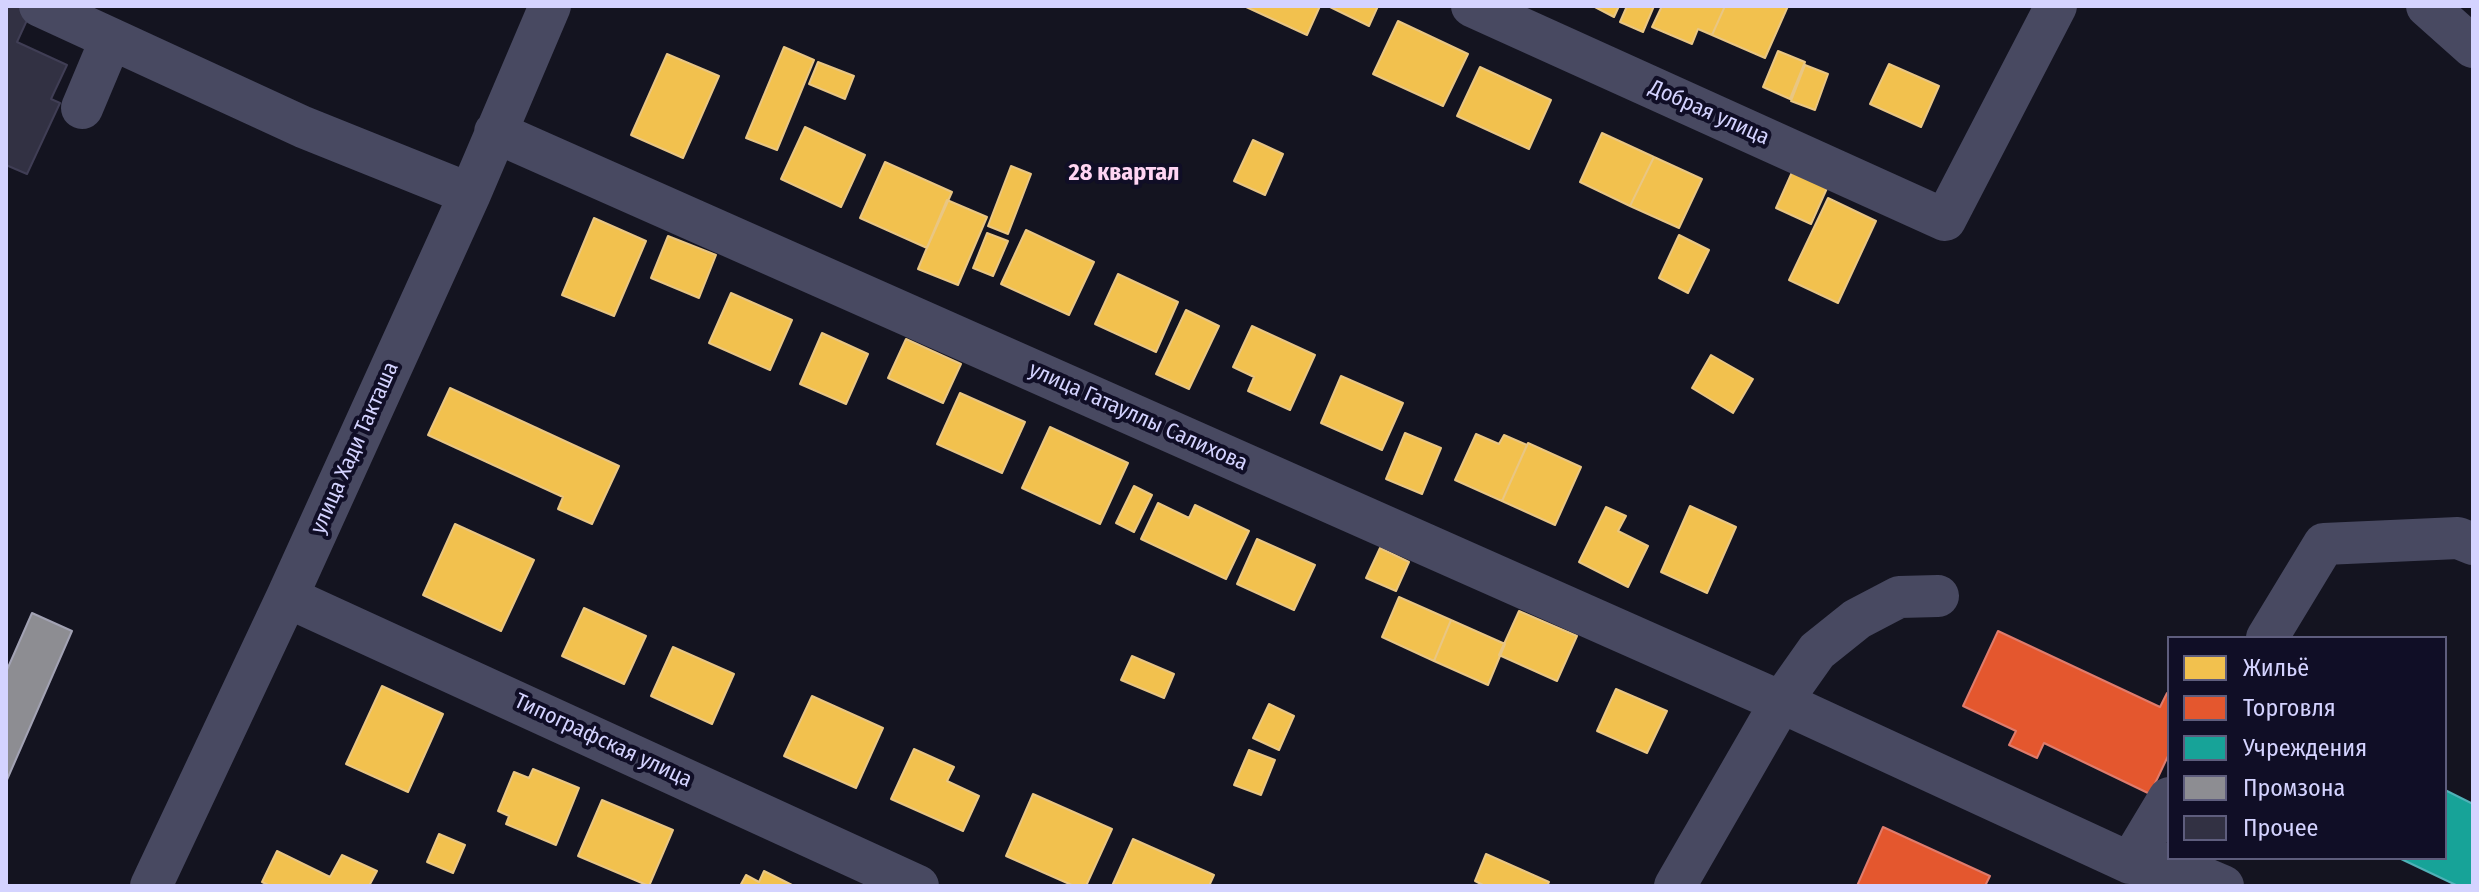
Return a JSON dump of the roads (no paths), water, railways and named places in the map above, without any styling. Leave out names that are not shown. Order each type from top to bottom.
[{"type":"street","points":[[40,6],[303,127],[470,194]]},
{"type":"street","name":"улица Хади Такташа","points":[[151,886],[287,597],[470,194],[550,6]]},
{"type":"street","name":"Добрая улица","points":[[1472,6],[1945,220],[2056,6]]},
{"type":"street","points":[[2427,6],[2473,47]]},
{"type":"street","points":[[82,108],[111,39]]},
{"type":"street","name":"улица Гатауллы Салихова","points":[[495,132],[1781,702],[2130,863]]},
{"type":"street","points":[[2268,636],[2324,544],[2458,538],[2473,544]]},
{"type":"street","points":[[1675,886],[1781,702],[1817,651],[1857,619],[1899,597],[1938,596]]},
{"type":"street","name":"Типографская улица","points":[[287,597],[918,886]]},
{"type":"street","points":[[2167,801],[2130,863],[2171,864],[2223,886]]},
{"type":"district","name":"28 квартал","points":[[1124,173]]}]
